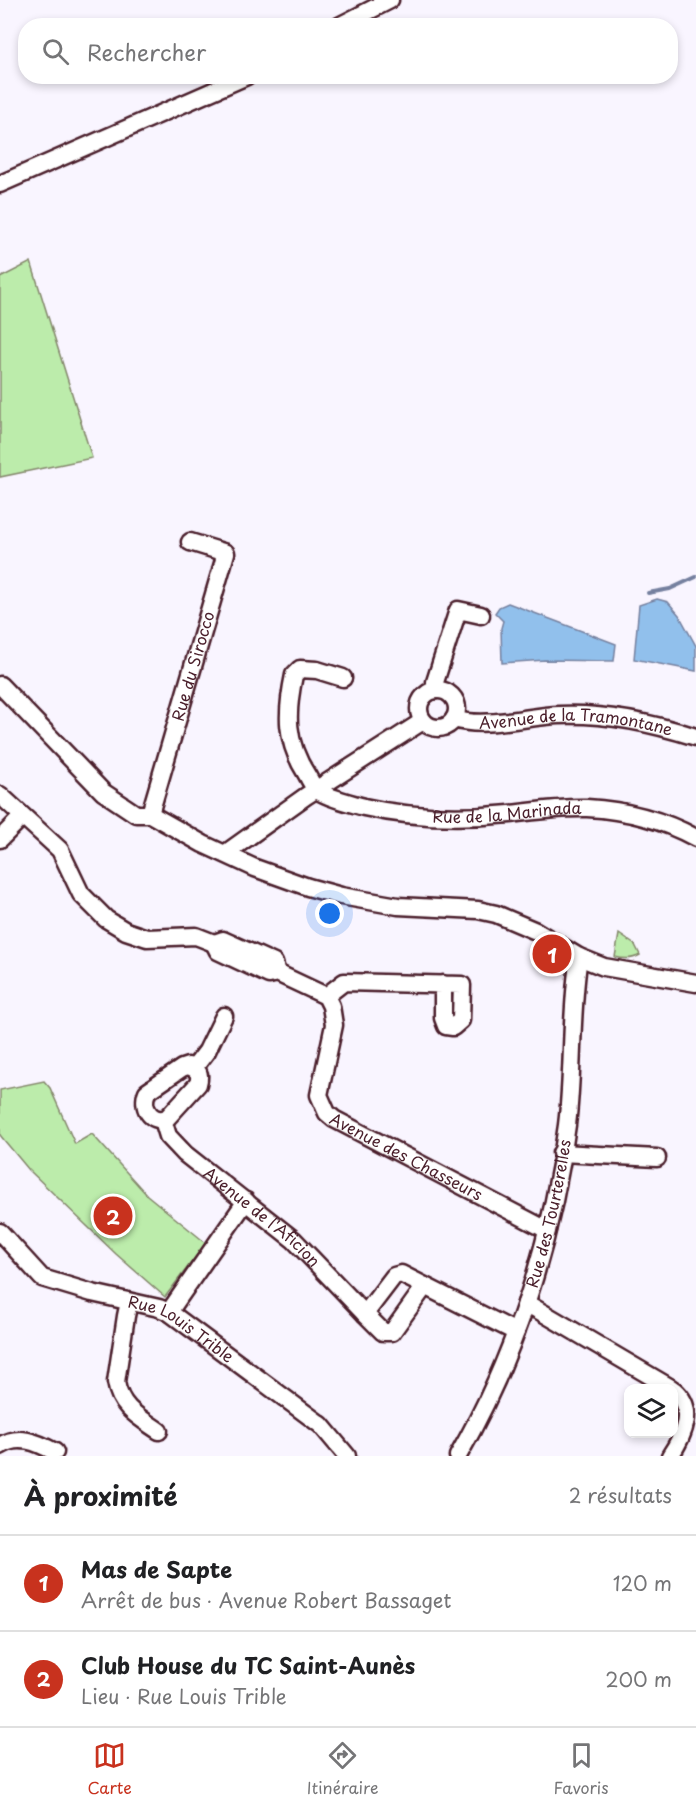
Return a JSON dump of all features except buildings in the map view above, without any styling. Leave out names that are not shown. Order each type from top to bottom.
[{"type":"street","points":[[355,18],[390,0]]},
{"type":"street","points":[[0,184],[229,84]]},
{"type":"street","name":"Rue du Sirocco","points":[[150,814],[226,553],[190,542]]},
{"type":"street","points":[[436,690],[435,682],[458,610],[481,615]]},
{"type":"street","points":[[316,790],[300,765],[291,741],[288,720],[294,675],[300,669],[317,670],[343,678]]},
{"type":"street","points":[[0,685],[103,792],[136,814],[150,814],[203,844],[226,854],[280,877],[341,896],[398,906],[478,910],[496,914],[536,931],[579,957],[604,966],[696,983]]},
{"type":"street","points":[[436,690],[448,693],[455,702],[454,719],[439,727],[428,725],[423,721],[419,711],[424,695],[436,690]]},
{"type":"street","name":"Avenue de la Tramontane","points":[[454,719],[465,722],[484,722],[561,714],[617,717],[696,737]]},
{"type":"street","points":[[226,854],[316,790],[423,721]]},
{"type":"street","name":"Rue de la Marinada","points":[[316,790],[348,803],[388,812],[433,817],[564,808],[604,809],[647,818],[672,826],[696,838]]},
{"type":"street","points":[[0,795],[60,850],[81,894],[106,919],[126,931],[147,938],[196,936],[214,943],[218,951],[268,975],[277,973],[326,996],[344,982],[443,984]]},
{"type":"street","points":[[0,838],[22,817]]},
{"type":"street","name":"Rue des Tourterelles","points":[[458,1456],[477,1424],[503,1368],[526,1303],[547,1230],[566,1127],[579,957]]},
{"type":"street","name":"Avenue des Chasseurs","points":[[326,996],[334,1017],[326,1066],[319,1090],[327,1113],[343,1124],[547,1230]]},
{"type":"street","points":[[163,1120],[171,1115],[198,1084],[200,1077],[194,1068],[207,1051],[224,1016]]},
{"type":"street","name":"Avenue de l'Aficion","points":[[194,1068],[188,1066],[182,1068],[146,1095],[146,1110],[155,1118],[163,1120],[168,1136],[185,1154],[294,1240],[383,1332],[392,1332],[425,1286]]},
{"type":"street","points":[[561,1153],[657,1158]]},
{"type":"street","points":[[169,1312],[246,1201]]},
{"type":"street","name":"Rue Louis Trible","points":[[0,1232],[42,1278],[60,1285],[169,1312],[321,1425],[347,1456]]},
{"type":"street","points":[[365,1314],[394,1276],[401,1274],[516,1332]]},
{"type":"street","points":[[129,1302],[116,1382],[118,1392],[124,1404],[159,1431]]},
{"type":"street","points":[[526,1303],[664,1384]]},
{"type":"street","points":[[670,1456],[690,1420],[687,1406],[678,1392]]},
{"type":"street","points":[[0,1446],[8,1441],[19,1440],[37,1442],[55,1452]]},
{"type":"green space","points":[[31,262],[92,458],[0,477],[0,278]]},
{"type":"green space","points":[[619,934],[635,945],[640,955],[628,959],[615,957]]},
{"type":"green space","points":[[44,1081],[50,1088],[75,1144],[92,1134],[147,1195],[206,1243],[165,1297],[116,1254],[29,1170],[0,1135],[0,1090]]},
{"type":"water","points":[[657,599],[668,602],[679,615],[696,646],[696,671],[634,659],[639,605]]},
{"type":"water","points":[[508,603],[616,644],[614,661],[545,660],[502,663],[501,628],[503,621],[495,613],[499,607]]},
{"type":"waterway","points":[[648,593],[670,589],[696,577]]},
{"type":"place","name":"Mas de Sapte","points":[[552,954]]},
{"type":"place","name":"Club House du TC Saint-Aunès","points":[[113,1216]]}]
